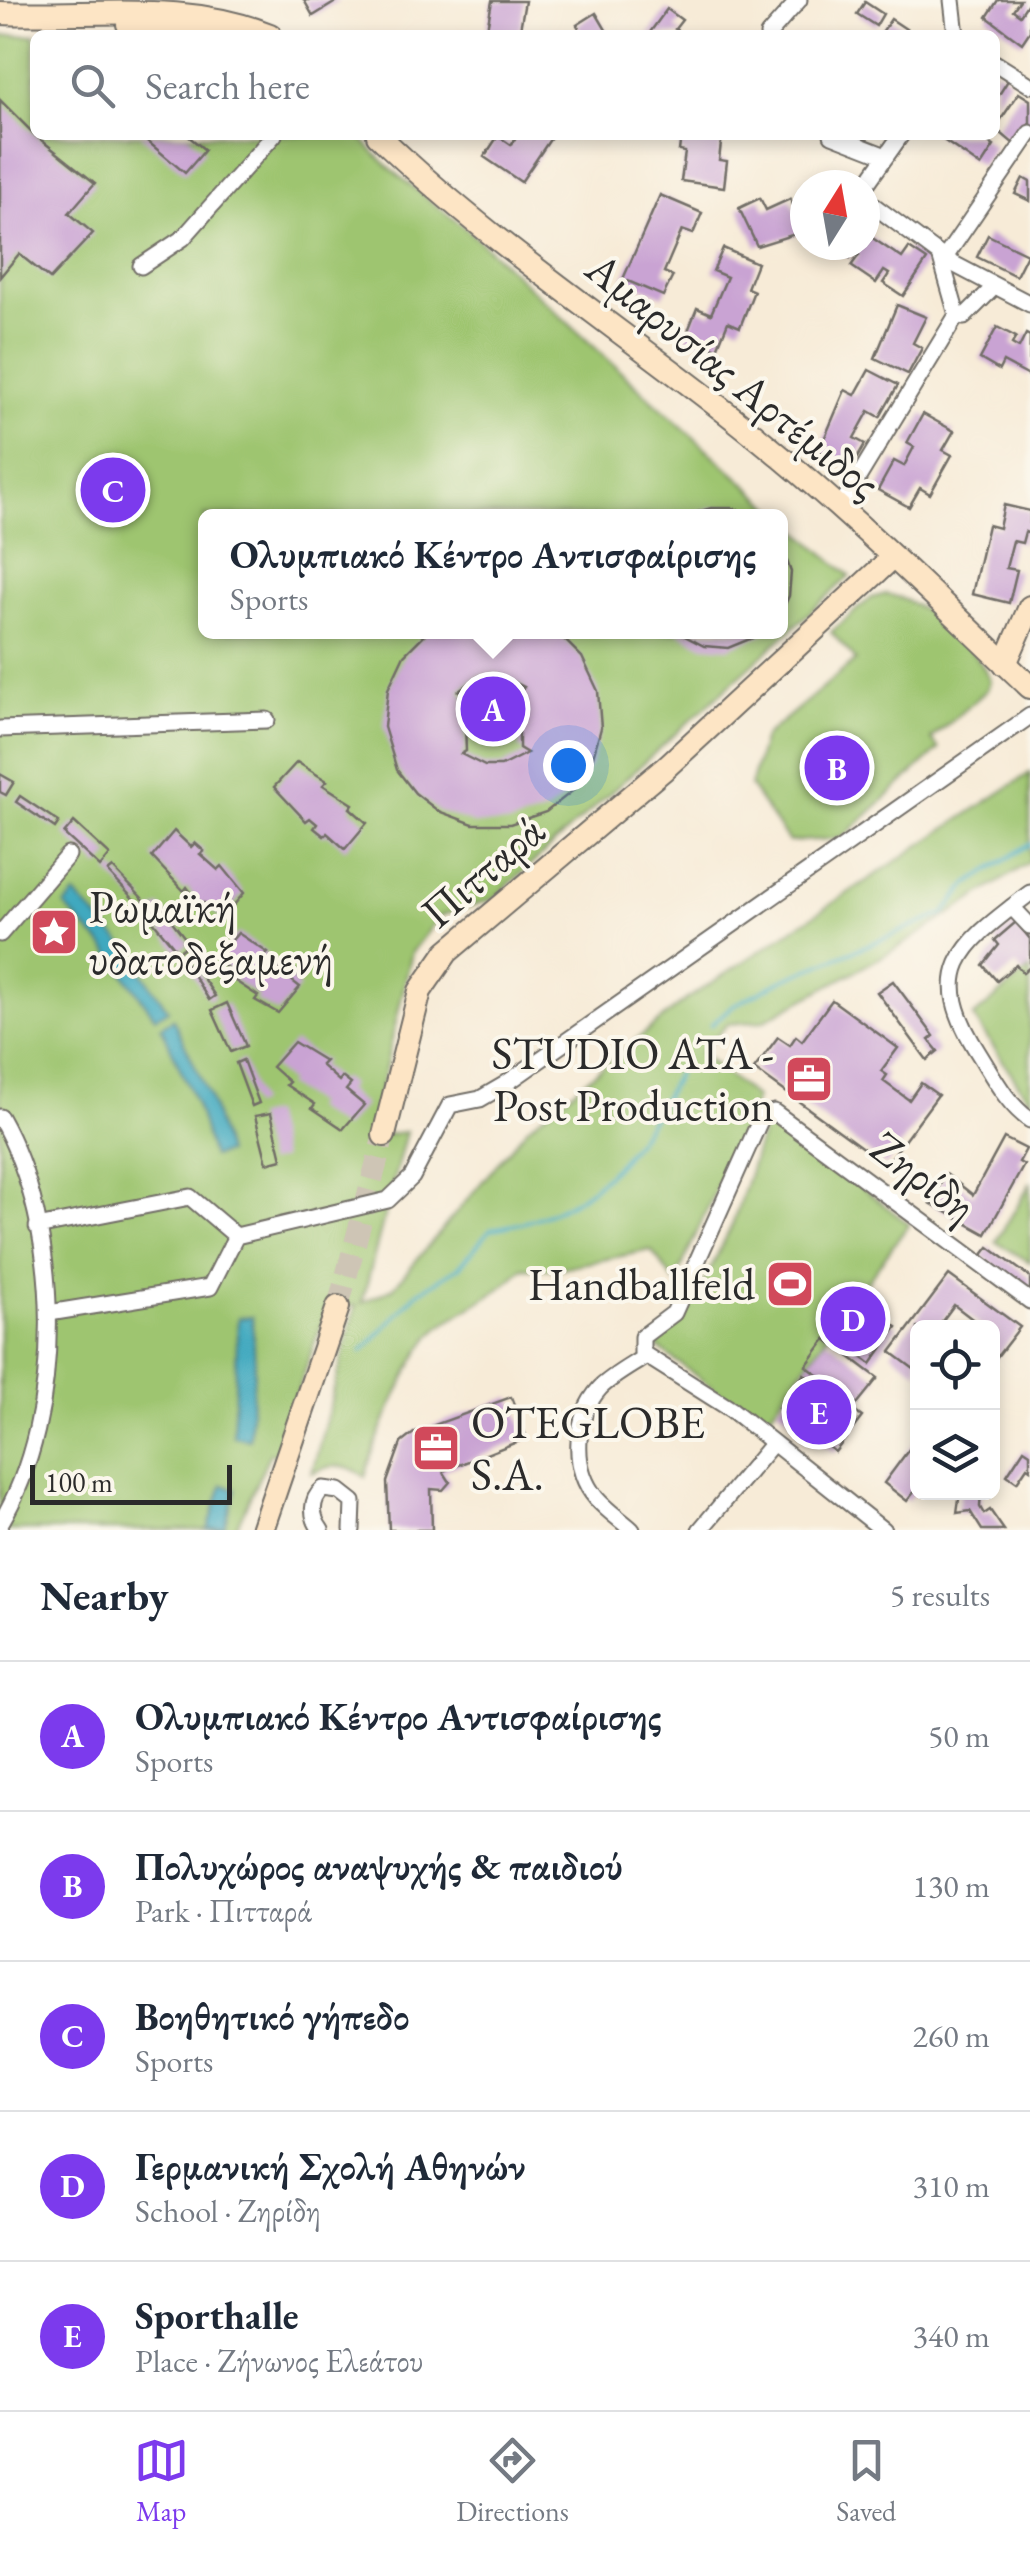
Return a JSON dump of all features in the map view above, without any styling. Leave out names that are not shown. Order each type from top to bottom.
[{"type":"main road","points":[[229,0],[263,30]]},
{"type":"main road","points":[[0,13],[197,8],[259,30]]},
{"type":"main road","points":[[0,24],[197,8],[229,30]]},
{"type":"main road","name":"Αμαρυσίας Αρτέμιδος","points":[[384,140],[571,294],[733,418],[893,557],[1030,687]]},
{"type":"main road","name":"Πιτταρά","points":[[384,1135],[420,991],[446,952],[668,765],[893,557]]},
{"type":"main road","points":[[1005,664],[1030,607]]},
{"type":"main road","points":[[262,1530],[338,1307]]},
{"type":"street","points":[[772,30],[799,0]]},
{"type":"street","points":[[952,0],[955,30]]},
{"type":"street","points":[[1000,66],[1030,85]]},
{"type":"street","points":[[840,509],[957,315],[944,260],[1030,133]]},
{"type":"street","points":[[141,266],[183,238],[270,140]]},
{"type":"street","points":[[845,140],[886,156]]},
{"type":"street","points":[[876,170],[898,140]]},
{"type":"street","points":[[880,211],[944,260],[1030,304]]},
{"type":"street","points":[[957,315],[964,317],[994,287]]},
{"type":"street","points":[[49,1312],[210,1287],[236,1236],[395,1195],[412,1177],[450,1105],[480,1099],[504,1086],[1030,716]]},
{"type":"street","points":[[0,729],[266,720]]},
{"type":"street","points":[[0,934],[68,855]]},
{"type":"street","points":[[1030,893],[978,931],[964,950],[952,994],[957,1020],[1008,1102],[1030,1120]]},
{"type":"street","points":[[1012,907],[1030,926]]},
{"type":"street","name":"Ζηρίδη","points":[[646,1356],[642,1338],[674,1313],[762,1116],[774,1112],[1030,1301]]},
{"type":"street","points":[[0,1117],[15,1149],[37,1227],[49,1312],[37,1438],[25,1476],[0,1524]]},
{"type":"street","points":[[37,1227],[190,1197],[236,1236]]},
{"type":"street","points":[[632,1530],[597,1499],[585,1480],[579,1436],[587,1409],[601,1387],[646,1356],[732,1410],[883,1530]]},
{"type":"street","points":[[700,1530],[773,1443]]},
{"type":"street","points":[[321,1530],[314,1516],[314,1501],[323,1489],[330,1488],[352,1502],[352,1530]]},
{"type":"green space","points":[[30,35],[30,140],[363,140],[775,509],[198,509],[198,639],[780,639],[493,899],[440,916],[412,952],[370,1136],[406,1132],[362,1303],[393,1288],[529,1126],[687,999],[1030,773],[1030,862],[898,948],[763,1021],[728,1024],[700,1053],[756,1098],[675,1282],[651,1250],[557,1269],[523,1268],[504,1286],[430,1337],[396,1396],[365,1477],[340,1466],[312,1473],[356,1305],[327,1309],[287,1421],[281,1456],[270,1453],[235,1530],[0,1530],[0,36]]},
{"type":"green space","points":[[788,521],[850,576],[788,632]]},
{"type":"green space","points":[[886,594],[915,605],[947,627],[984,668],[990,681],[987,690],[931,739],[939,749],[842,838],[789,842],[750,786],[764,737],[856,660],[831,632],[871,598]]},
{"type":"green space","points":[[1030,969],[1030,1101],[973,1017]]},
{"type":"green space","points":[[765,1123],[782,1127],[909,1224],[762,1425],[655,1345],[692,1306],[733,1223]]},
{"type":"green space","points":[[1030,1184],[1030,1262],[996,1242]]},
{"type":"water","points":[[75,895],[122,943],[168,1010],[155,1017],[107,950],[65,906]]},
{"type":"water","points":[[173,1019],[210,1098],[226,1153],[212,1157],[196,1104],[161,1026]]},
{"type":"water","points":[[252,1317],[255,1361],[249,1439],[233,1436],[238,1318]]},
{"type":"water","points":[[222,1485],[236,1489],[225,1527],[208,1530]]},
{"type":"building","points":[[304,0],[339,0],[313,16]]},
{"type":"building","points":[[998,0],[1020,0],[1013,10],[1020,15],[1030,0],[1030,31],[1022,43],[987,17]]},
{"type":"building","points":[[492,1],[525,1],[520,30],[487,30]]},
{"type":"building","points":[[865,2],[883,14],[876,26],[857,14]]},
{"type":"building","points":[[667,9],[682,20],[676,30],[652,30]]},
{"type":"building","points":[[596,13],[606,30],[580,30],[577,25]]},
{"type":"building","points":[[891,19],[906,29],[905,30],[883,30]]},
{"type":"building","points":[[1000,73],[1009,79],[1000,93]]},
{"type":"building","points":[[1019,93],[1030,100],[1030,123],[1015,145],[1000,132],[1000,121]]},
{"type":"building","points":[[0,100],[30,130],[30,140],[41,140],[95,183],[69,213],[93,233],[50,279],[19,254],[0,277]]},
{"type":"building","points":[[146,140],[193,140],[205,150],[185,173]]},
{"type":"building","points":[[495,140],[511,145],[514,140],[550,140],[521,182],[484,157]]},
{"type":"building","points":[[680,140],[721,140],[719,160],[727,161],[724,187],[681,181],[685,152],[679,151]]},
{"type":"building","points":[[943,140],[985,140],[994,146],[981,166]]},
{"type":"building","points":[[1023,178],[1030,182],[1030,201],[1015,194]]},
{"type":"building","points":[[660,195],[702,213],[693,234],[682,230],[664,272],[673,276],[663,296],[623,279]]},
{"type":"building","points":[[760,198],[766,210],[790,199],[790,236],[757,246],[739,208]]},
{"type":"building","points":[[988,235],[1027,254],[1016,276],[977,257]]},
{"type":"building","points":[[880,243],[902,258],[909,248],[927,260],[903,296],[883,283],[889,274],[884,271],[876,283],[851,266],[855,260],[880,260]]},
{"type":"building","points":[[723,248],[757,263],[747,288],[754,291],[740,327],[728,322],[717,349],[686,336],[697,308],[711,314],[727,277],[713,271]]},
{"type":"building","points":[[897,305],[926,317],[913,343],[922,348],[908,374],[875,358]]},
{"type":"building","points":[[997,327],[1016,337],[1012,344],[1019,348],[1026,334],[1030,336],[1029,376],[1003,362],[999,370],[980,359]]},
{"type":"building","points":[[869,370],[898,385],[880,417],[869,411],[854,438],[865,444],[851,468],[819,451],[845,390],[855,395]]},
{"type":"building","points":[[923,414],[954,431],[943,450],[952,455],[930,494],[920,488],[909,507],[878,490],[894,461],[904,466],[914,447],[907,443]]},
{"type":"building","points":[[1004,505],[1030,511],[1030,534],[1025,532],[1022,543],[1013,541],[1006,568],[1017,570],[1009,603],[972,594],[988,525],[999,528]]},
{"type":"building","points":[[420,639],[564,639],[582,657],[598,691],[601,728],[591,764],[575,789],[546,812],[510,824],[473,824],[438,811],[415,793],[397,770],[384,727],[388,689],[404,655]],"holes":[[[497,674],[524,687],[519,693],[519,748],[527,753],[501,766],[485,766],[461,754],[466,751],[464,694],[459,691],[480,676]]]},
{"type":"building","points":[[690,639],[750,639],[728,648],[704,646]]},
{"type":"building","points":[[297,762],[327,781],[323,785],[353,804],[350,808],[367,823],[345,849],[327,833],[324,836],[314,828],[317,824],[310,818],[306,821],[274,787]]},
{"type":"building","points":[[0,774],[14,782],[6,795],[0,792]]},
{"type":"building","points":[[20,796],[59,822],[55,828],[16,802]]},
{"type":"building","points":[[74,822],[110,855],[100,867],[64,834]]},
{"type":"building","points":[[174,831],[191,847],[195,843],[204,851],[200,854],[218,870],[222,866],[244,893],[222,919],[204,903],[201,906],[187,887],[184,891],[152,857]]},
{"type":"building","points":[[113,868],[145,901],[140,906],[108,872]]},
{"type":"building","points":[[160,906],[189,943],[178,952],[148,915]]},
{"type":"building","points":[[1016,922],[1030,939],[1030,967],[1023,973],[1016,965],[997,981],[983,965],[999,945],[995,940]]},
{"type":"building","points":[[238,933],[268,953],[264,957],[282,972],[286,969],[300,987],[278,1013],[255,1000],[258,996],[229,977],[232,973],[216,959]]},
{"type":"building","points":[[188,956],[215,996],[209,1000],[183,959]]},
{"type":"building","points":[[893,981],[934,1036],[929,1040],[938,1051],[927,1060],[877,992]]},
{"type":"building","points":[[832,1000],[898,1048],[881,1071],[887,1075],[883,1081],[909,1100],[921,1083],[938,1095],[886,1165],[754,1069],[778,1037],[790,1045],[796,1036],[802,1041]]},
{"type":"building","points":[[227,1003],[246,1046],[231,1052],[212,1010]]},
{"type":"building","points":[[294,1042],[325,1061],[321,1065],[339,1081],[342,1077],[351,1084],[346,1090],[364,1105],[343,1129],[312,1108],[315,1104],[286,1085],[289,1082],[272,1067]]},
{"type":"building","points":[[243,1060],[259,1103],[252,1106],[236,1063]]},
{"type":"building","points":[[271,1113],[282,1159],[267,1163],[255,1116]]},
{"type":"building","points":[[1004,1138],[1026,1149],[1019,1162],[1024,1165],[986,1234],[930,1203],[946,1174],[973,1195]]},
{"type":"building","points":[[989,1247],[1030,1277],[1030,1292],[982,1256]]},
{"type":"building","points":[[949,1275],[1020,1327],[1000,1353],[1000,1320],[974,1320],[954,1305],[943,1320],[915,1320]]},
{"type":"building","points":[[860,1301],[897,1327],[871,1364],[834,1337]]},
{"type":"building","points":[[910,1327],[910,1366],[891,1352]]},
{"type":"building","points":[[826,1339],[878,1378],[857,1404],[806,1366]]},
{"type":"building","points":[[804,1374],[862,1417],[835,1452],[778,1408]]},
{"type":"building","points":[[511,1397],[527,1438],[443,1471],[450,1482],[443,1490],[431,1489],[432,1530],[389,1530],[387,1482],[401,1443],[415,1432]]},
{"type":"building","points":[[910,1448],[910,1497],[907,1501],[884,1483]]},
{"type":"building","points":[[1024,1449],[1030,1453],[1030,1469],[1027,1467],[1017,1482],[1007,1475]]},
{"type":"building","points":[[959,1500],[980,1500],[984,1514],[990,1510],[1004,1530],[982,1530],[970,1511],[957,1513]]},
{"type":"waterway","points":[[711,1025],[732,1006],[787,978],[944,914],[968,884],[1030,844]]},
{"type":"waterway","points":[[362,1352],[417,1293],[458,1268],[491,1229],[556,1211],[605,1177],[643,1131],[677,1074]]},
{"type":"tunnel","points":[[338,1307],[384,1135]]},
{"type":"place","name":"Βοηθητικό γήπεδο","points":[[113,490]]},
{"type":"place","name":"Ολυμπιακό Κέντρο Αντισφαίρισης","points":[[493,709]]},
{"type":"place","name":"Πολυχώρος αναψυχής & παιδιού","points":[[837,768]]},
{"type":"place","name":"Ρωμαϊκή υδατοδεξαμενή","points":[[54,932]]},
{"type":"place","name":"STUDIO ATA - Post Production","points":[[809,1079]]},
{"type":"place","name":"Handballfeld","points":[[790,1284]]},
{"type":"place","name":"Γερμανική Σχολή Αθηνών","points":[[853,1319]]},
{"type":"place","name":"Sporthalle","points":[[819,1412]]},
{"type":"place","name":"OTEGLOBE S.A.","points":[[436,1448]]}]
